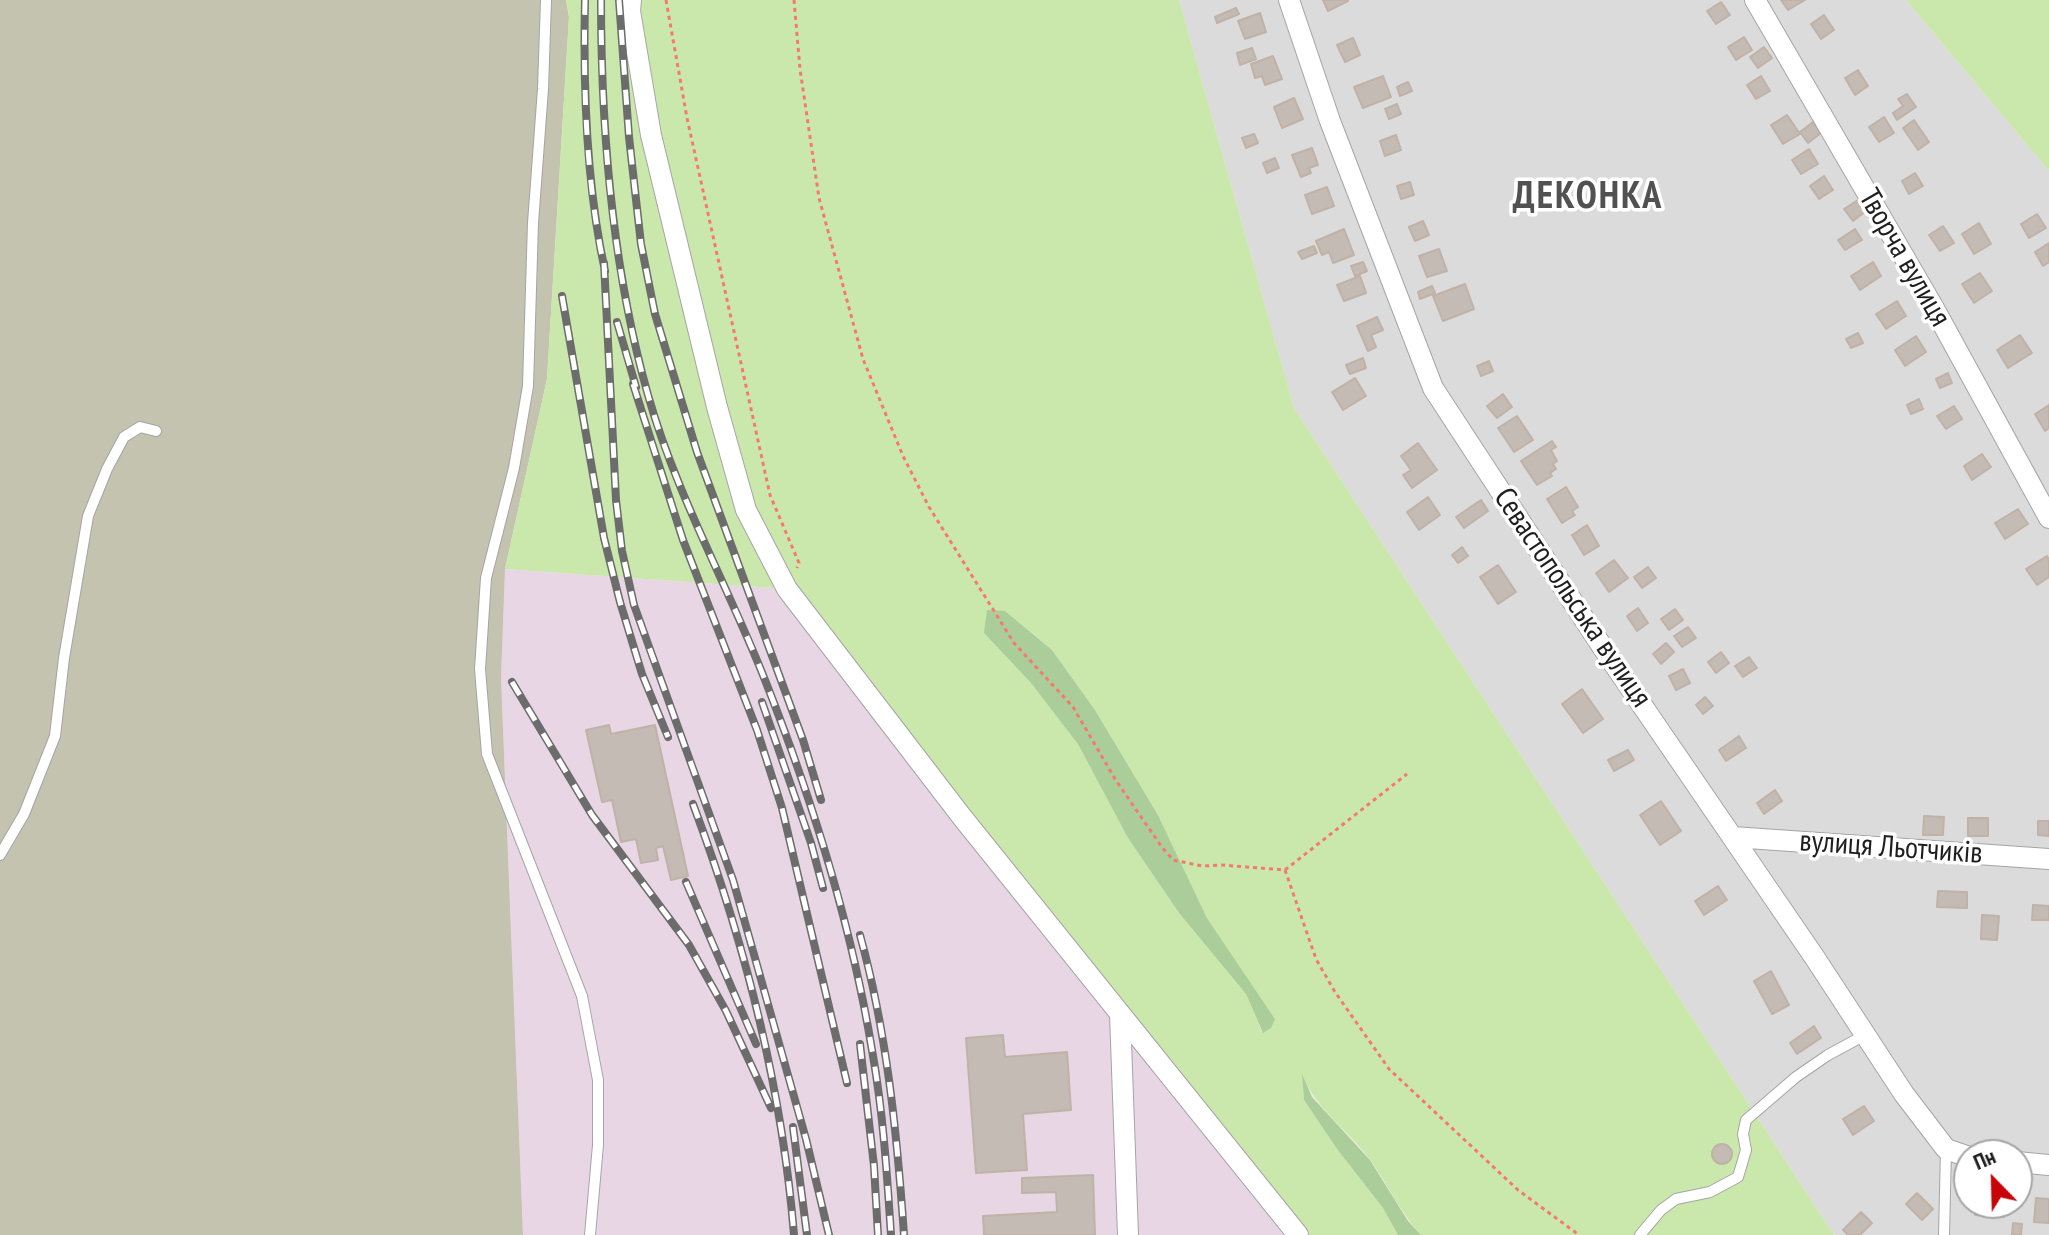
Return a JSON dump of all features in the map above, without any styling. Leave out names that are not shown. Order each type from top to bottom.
[{"type":"street","points":[[631,0],[630,11],[651,135],[717,407],[746,510],[787,589],[953,805],[1298,1235]]},
{"type":"street","name":"Севастопольська вулиця","points":[[1289,0],[1330,121],[1433,388],[1605,651],[1865,1035],[1946,1149]]},
{"type":"street","name":"Творча вулиця","points":[[1755,0],[1935,310],[2049,518]]},
{"type":"street","name":"вулиця Льотчиків","points":[[1733,837],[2049,859]]},
{"type":"street","points":[[1120,1014],[1128,1235]]},
{"type":"street","points":[[1946,1149],[1953,1151]]},
{"type":"lane","points":[[546,0],[533,223],[528,386],[514,468],[486,578],[480,669],[487,754],[582,996],[598,1080],[598,1145],[590,1235]]},
{"type":"lane","points":[[0,855],[24,814],[55,736],[64,658],[88,516],[124,437],[140,427],[156,431]]},
{"type":"lane","points":[[1640,1235],[1661,1210],[1676,1199],[1710,1192],[1738,1177],[1746,1150],[1743,1134],[1746,1120],[1796,1077],[1865,1035]]},
{"type":"lane","points":[[1944,1235],[1946,1149]]},
{"type":"path","points":[[666,0],[687,118],[770,495],[799,563],[787,589]]},
{"type":"path","points":[[794,0],[800,69],[819,198],[863,359],[903,456],[929,507],[1014,643],[1073,707],[1115,779],[1161,846],[1173,860],[1202,866],[1285,870],[1407,774]]},
{"type":"path","points":[[1285,870],[1316,959],[1335,992],[1389,1069],[1518,1190],[1579,1235]]},
{"type":"shaded area","points":[[0,0],[566,0],[569,17],[547,379],[505,569],[501,678],[523,1235],[0,1235]]},
{"type":"shaded area","points":[[1179,0],[1906,0],[2049,171],[2049,1235],[1834,1235],[1294,408]]},
{"type":"shaded area","points":[[505,569],[787,589],[1294,1235],[523,1235],[501,678]]},
{"type":"green space","points":[[566,0],[1179,0],[1294,408],[1834,1235],[1421,1235],[1369,1158],[1324,1109],[1303,1077],[1304,1100],[1383,1208],[1398,1235],[1298,1235],[787,589],[505,569],[547,379],[569,17]],"holes":[[[1005,611],[1052,650],[1095,710],[1158,815],[1207,918],[1275,1019],[1262,1032],[1246,994],[1179,913],[1128,838],[1078,743],[1031,683],[984,633]]]},
{"type":"green space","points":[[1906,0],[2049,0],[2049,171]]},
{"type":"green space","points":[[987,610],[1005,611],[1052,650],[1095,710],[1158,815],[1207,918],[1275,1019],[1271,1028],[1263,1033],[1246,994],[1179,913],[1128,838],[1078,744],[1031,683],[984,633]]},
{"type":"green space","points":[[1302,1074],[1312,1097],[1370,1160],[1408,1221],[1421,1235],[1398,1235],[1383,1208],[1304,1100]]},
{"type":"building","points":[[1323,0],[1348,0],[1348,1],[1328,11]]},
{"type":"building","points":[[1781,0],[1805,0],[1788,10]]},
{"type":"building","points":[[1721,2],[1730,15],[1716,24],[1707,11]]},
{"type":"building","points":[[1236,8],[1239,14],[1217,23],[1215,17]]},
{"type":"building","points":[[1260,13],[1266,32],[1245,39],[1238,21]]},
{"type":"building","points":[[1824,15],[1834,30],[1821,39],[1811,24]]},
{"type":"building","points":[[1744,37],[1752,50],[1736,60],[1728,47]]},
{"type":"building","points":[[1353,38],[1360,55],[1345,62],[1337,45]]},
{"type":"building","points":[[1764,47],[1772,58],[1758,68],[1750,57]]},
{"type":"building","points":[[1252,48],[1256,59],[1240,65],[1237,53]]},
{"type":"building","points":[[1273,56],[1282,79],[1265,85],[1262,76],[1255,78],[1251,64]]},
{"type":"building","points":[[1858,70],[1868,86],[1855,95],[1845,78]]},
{"type":"building","points":[[1383,76],[1391,97],[1363,108],[1354,87]]},
{"type":"building","points":[[1761,76],[1770,91],[1756,99],[1747,85]]},
{"type":"building","points":[[1408,82],[1412,91],[1400,96],[1397,87]]},
{"type":"building","points":[[1907,94],[1916,107],[1897,120],[1893,113],[1903,106],[1898,99]]},
{"type":"building","points":[[1294,98],[1303,119],[1282,128],[1274,107]]},
{"type":"building","points":[[1397,104],[1401,114],[1389,119],[1385,109]]},
{"type":"building","points":[[1787,115],[1800,134],[1783,144],[1771,125]]},
{"type":"building","points":[[1884,117],[1894,133],[1879,142],[1869,127]]},
{"type":"building","points":[[1914,120],[1929,142],[1918,150],[1903,128]]},
{"type":"building","points":[[1813,122],[1821,133],[1808,143],[1800,132]]},
{"type":"building","points":[[1254,134],[1258,143],[1246,148],[1242,138]]},
{"type":"building","points":[[1396,135],[1401,150],[1385,156],[1380,141]]},
{"type":"building","points":[[1312,148],[1318,165],[1309,168],[1311,173],[1301,177],[1292,155]]},
{"type":"building","points":[[1809,149],[1818,164],[1801,174],[1792,160]]},
{"type":"building","points":[[1275,158],[1279,168],[1267,173],[1263,163]]},
{"type":"building","points":[[1915,173],[1923,186],[1909,194],[1902,181]]},
{"type":"building","points":[[1824,176],[1833,190],[1819,199],[1810,186]]},
{"type":"building","points":[[1410,182],[1414,195],[1401,199],[1397,186]]},
{"type":"building","points":[[1327,187],[1334,206],[1312,214],[1305,195]]},
{"type":"building","points":[[1858,200],[1866,211],[1853,221],[1844,209]]},
{"type":"building","points":[[2037,214],[2046,228],[2029,238],[2021,224]]},
{"type":"building","points":[[1423,221],[1429,235],[1415,241],[1409,227]]},
{"type":"building","points":[[1979,223],[1991,244],[1974,254],[1962,234]]},
{"type":"building","points":[[1943,226],[1954,243],[1940,251],[1929,235]]},
{"type":"building","points":[[1344,229],[1354,255],[1333,263],[1329,252],[1322,255],[1316,241]]},
{"type":"building","points":[[1855,229],[1862,240],[1845,250],[1838,240]]},
{"type":"building","points":[[2049,243],[2049,262],[2043,266],[2035,252]]},
{"type":"building","points":[[1314,246],[1317,253],[1302,259],[1298,252]]},
{"type":"building","points":[[1439,249],[1447,271],[1427,277],[1419,256]]},
{"type":"building","points":[[1363,262],[1367,271],[1355,276],[1351,266]]},
{"type":"building","points":[[1873,262],[1881,276],[1860,290],[1851,276]]},
{"type":"building","points":[[1980,273],[1992,291],[1974,303],[1962,284]]},
{"type":"building","points":[[1360,276],[1366,293],[1344,301],[1337,285]]},
{"type":"building","points":[[1465,284],[1474,309],[1443,321],[1433,296]]},
{"type":"building","points":[[1432,286],[1435,293],[1420,299],[1418,292]]},
{"type":"building","points":[[1897,301],[1906,316],[1886,329],[1876,314]]},
{"type":"building","points":[[1377,317],[1383,330],[1371,335],[1376,347],[1368,351],[1357,326]]},
{"type":"building","points":[[1858,333],[1863,343],[1851,348],[1846,339]]},
{"type":"building","points":[[2020,335],[2032,353],[2008,368],[1997,350]]},
{"type":"building","points":[[1916,336],[1926,352],[1905,366],[1895,350]]},
{"type":"building","points":[[1363,358],[1366,368],[1350,374],[1346,365]]},
{"type":"building","points":[[1489,361],[1493,371],[1481,376],[1477,366]]},
{"type":"building","points":[[1948,373],[1952,383],[1940,388],[1936,379]]},
{"type":"building","points":[[1355,378],[1366,396],[1343,410],[1332,392]]},
{"type":"building","points":[[1503,394],[1512,407],[1497,418],[1487,406]]},
{"type":"building","points":[[1919,399],[1923,409],[1911,414],[1907,405]]},
{"type":"building","points":[[2049,405],[2049,428],[2045,431],[2035,414]]},
{"type":"building","points":[[1954,406],[1962,419],[1946,429],[1937,416]]},
{"type":"building","points":[[1517,416],[1533,440],[1514,452],[1498,428]]},
{"type":"building","points":[[1552,441],[1556,447],[1551,450],[1557,461],[1553,464],[1556,469],[1550,473],[1552,476],[1537,485],[1521,461]]},
{"type":"building","points":[[1418,443],[1437,470],[1412,488],[1403,475],[1411,470],[1401,456]]},
{"type":"building","points":[[1982,454],[1991,467],[1972,480],[1964,466]]},
{"type":"building","points":[[1566,487],[1578,507],[1572,511],[1575,515],[1562,523],[1547,499]]},
{"type":"building","points":[[1428,497],[1440,515],[1419,530],[1407,512]]},
{"type":"building","points":[[1481,500],[1488,511],[1464,528],[1456,517]]},
{"type":"building","points":[[2018,509],[2028,524],[2005,539],[1995,523]]},
{"type":"building","points":[[1587,525],[1599,546],[1584,555],[1572,535]]},
{"type":"building","points":[[1462,547],[1468,556],[1458,563],[1452,555]]},
{"type":"building","points":[[2047,556],[2049,577],[2037,585],[2026,569]]},
{"type":"building","points":[[1614,560],[1628,578],[1609,592],[1596,573]]},
{"type":"building","points":[[1498,565],[1516,592],[1498,604],[1480,577]]},
{"type":"building","points":[[1648,567],[1656,578],[1642,588],[1634,577]]},
{"type":"building","points":[[1638,608],[1648,623],[1637,631],[1627,616]]},
{"type":"building","points":[[1675,609],[1683,620],[1669,630],[1661,619]]},
{"type":"building","points":[[1688,627],[1696,638],[1682,647],[1674,636]]},
{"type":"building","points":[[1666,643],[1674,652],[1661,664],[1653,654]]},
{"type":"building","points":[[1721,652],[1729,663],[1716,673],[1708,662]]},
{"type":"building","points":[[1749,657],[1757,668],[1743,677],[1735,666]]},
{"type":"building","points":[[1683,669],[1690,683],[1676,690],[1669,676]]},
{"type":"building","points":[[1582,689],[1603,719],[1583,733],[1562,704]]},
{"type":"building","points":[[1705,697],[1713,706],[1703,714],[1696,705]]},
{"type":"building","points":[[609,725],[611,734],[655,725],[688,876],[671,880],[663,846],[656,848],[658,860],[641,863],[636,839],[621,842],[612,800],[602,802],[586,730]]},
{"type":"building","points":[[1739,736],[1746,748],[1726,761],[1719,750]]},
{"type":"building","points":[[1628,750],[1634,760],[1614,771],[1608,760]]},
{"type":"building","points":[[1775,790],[1782,801],[1764,814],[1757,803]]},
{"type":"building","points":[[1661,801],[1681,831],[1660,845],[1640,815]]},
{"type":"building","points":[[1924,816],[1944,817],[1943,835],[1923,835]]},
{"type":"building","points":[[1968,818],[1988,818],[1988,836],[1968,836]]},
{"type":"building","points":[[2038,821],[2049,821],[2049,836],[2038,835]]},
{"type":"building","points":[[1718,886],[1727,900],[1704,915],[1695,901]]},
{"type":"building","points":[[1938,891],[1967,892],[1967,908],[1937,907]]},
{"type":"building","points":[[2033,905],[2049,906],[2049,920],[2032,920]]},
{"type":"building","points":[[1982,915],[1999,916],[1997,940],[1981,939]]},
{"type":"building","points":[[1771,971],[1789,1005],[1772,1014],[1754,981]]},
{"type":"building","points":[[1814,1026],[1821,1038],[1797,1054],[1790,1043]]},
{"type":"building","points":[[1003,1035],[1005,1057],[1067,1052],[1071,1110],[1023,1114],[1027,1170],[976,1173],[966,1038]]},
{"type":"building","points":[[1864,1106],[1874,1121],[1853,1135],[1843,1119]]},
{"type":"building","points":[[1722,1144],[1729,1147],[1732,1154],[1729,1161],[1722,1164],[1715,1161],[1712,1154],[1715,1147]]},
{"type":"building","points":[[1093,1175],[1095,1235],[984,1235],[983,1216],[1057,1212],[1056,1192],[1022,1193],[1022,1178]]},
{"type":"building","points":[[1917,1193],[1933,1209],[1922,1220],[1906,1204]]},
{"type":"building","points":[[2036,1198],[2049,1199],[2049,1223],[2034,1222]]},
{"type":"building","points":[[1861,1212],[1872,1223],[1860,1235],[1848,1235],[1843,1230]]},
{"type":"building","points":[[2013,1223],[2022,1224],[2021,1235],[2012,1235]]},
{"type":"railway","points":[[585,0],[587,136],[605,271]]},
{"type":"railway","points":[[601,0],[603,99],[611,199],[625,298],[636,347],[648,395],[673,468],[765,680],[799,770],[828,862],[853,955],[872,1050],[882,1119],[891,1235]]},
{"type":"railway","points":[[619,0],[641,244],[655,314],[697,452],[803,740],[821,800]]},
{"type":"railway","points":[[604,263],[616,500],[622,551],[634,605],[733,880],[806,1139],[829,1235]]},
{"type":"railway","points":[[562,296],[604,538],[642,674],[668,737]]},
{"type":"railway","points":[[617,322],[636,387]]},
{"type":"railway","points":[[633,384],[683,540],[757,730],[782,808],[847,1083]]},
{"type":"railway","points":[[512,682],[592,815],[689,945],[726,1011],[771,1108]]},
{"type":"railway","points":[[762,702],[811,843],[823,888]]},
{"type":"railway","points":[[693,804],[729,909],[758,1016],[780,1125],[794,1235]]},
{"type":"railway","points":[[686,882],[756,1044]]},
{"type":"railway","points":[[860,935],[890,1084],[904,1235]]},
{"type":"railway","points":[[860,1044],[874,1166],[878,1235]]},
{"type":"railway","points":[[793,1127],[807,1235]]},
{"type":"district","name":"ДЕКОНКА","points":[[1588,197]]}]
